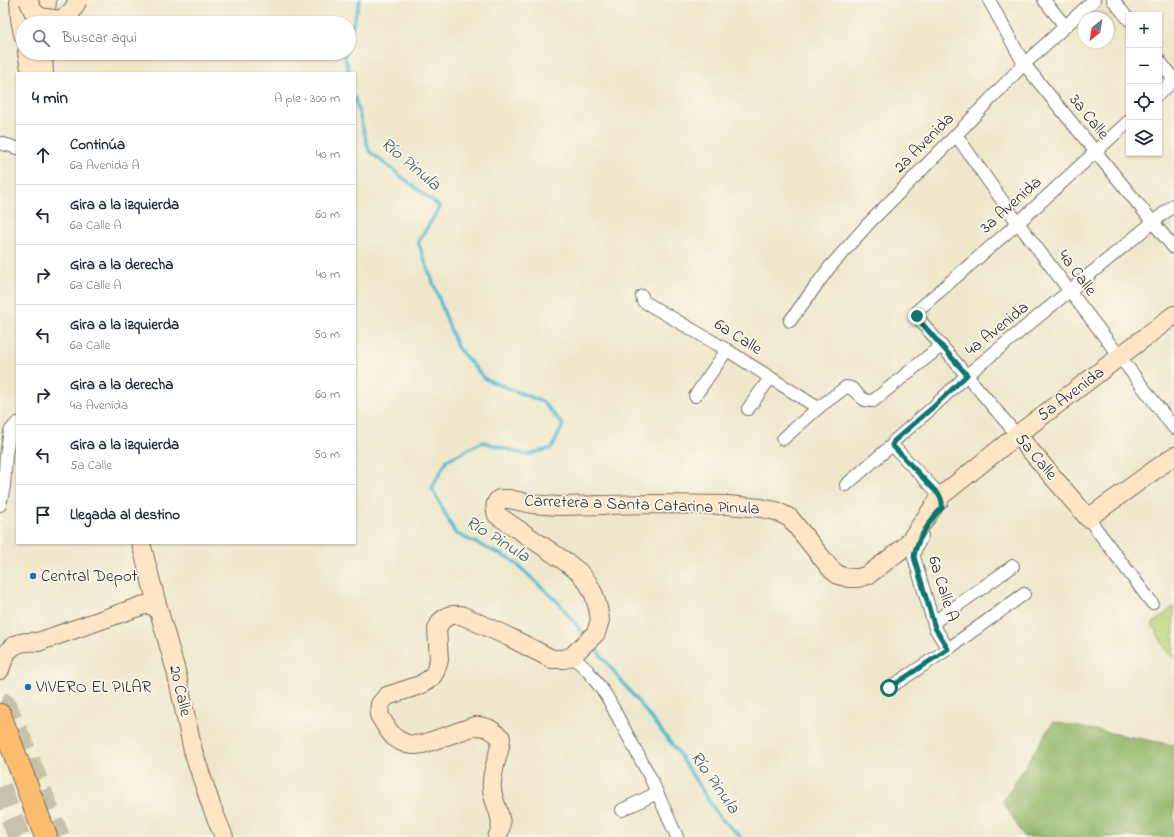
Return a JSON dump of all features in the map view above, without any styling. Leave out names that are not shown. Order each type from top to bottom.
[{"type":"highway","points":[[0,715],[46,837]]},
{"type":"highway","points":[[0,755],[30,837]]},
{"type":"street","points":[[19,0],[20,16]]},
{"type":"street","points":[[28,0],[33,12],[39,16]]},
{"type":"street","points":[[46,16],[47,0]]},
{"type":"street","points":[[53,16],[54,0]]},
{"type":"street","points":[[66,16],[72,13],[78,0]]},
{"type":"street","name":"3a Calle","points":[[989,0],[1024,64],[1174,248]]},
{"type":"street","points":[[1044,0],[1065,26]]},
{"type":"street","name":"2a Avenida","points":[[790,321],[830,268],[869,223],[1024,64],[1065,26],[1081,4],[1094,0]]},
{"type":"street","points":[[1114,0],[1126,16]]},
{"type":"street","points":[[28,60],[31,72]]},
{"type":"street","points":[[43,60],[44,72]]},
{"type":"street","points":[[51,60],[52,72]]},
{"type":"street","points":[[1162,64],[1174,80],[1162,91]]},
{"type":"street","name":"3a Avenida","points":[[917,314],[919,309],[1018,223],[1126,124]]},
{"type":"street","name":"4a Calle","points":[[956,135],[1018,223],[1174,428]]},
{"type":"street","points":[[0,143],[16,148]]},
{"type":"street","name":"4a Avenida","points":[[846,485],[892,445],[894,441],[967,375],[1174,205]]},
{"type":"street","name":"6a Calle","points":[[642,296],[643,301],[727,350],[818,408]]},
{"type":"street","name":"5a Calle","points":[[917,314],[918,319],[1088,518],[1152,602]]},
{"type":"street","name":"5a Avenida","points":[[906,545],[940,496],[1174,315]]},
{"type":"street","points":[[783,440],[818,408],[846,387],[850,387],[863,399],[873,401],[941,346]]},
{"type":"street","points":[[695,396],[727,350]]},
{"type":"street","points":[[748,410],[770,378]]},
{"type":"street","points":[[0,505],[4,486],[6,455],[10,431],[16,424]]},
{"type":"street","points":[[892,445],[940,496]]},
{"type":"street","points":[[1088,518],[1174,456]]},
{"type":"street","name":"6a Calle A","points":[[940,496],[942,508],[937,513],[918,543],[914,557],[935,628],[948,649]]},
{"type":"street","name":"Carretera a Santa Catarina Pinula","points":[[576,653],[596,633],[600,620],[594,595],[588,583],[579,572],[497,514],[494,506],[499,498],[532,504],[558,506],[654,504],[727,505],[776,511],[790,518],[830,568],[838,575],[848,578],[858,578],[868,575],[906,545]]},
{"type":"street","name":"20 Calle","points":[[141,544],[176,671],[193,751],[212,808],[224,837]]},
{"type":"street","points":[[934,622],[1013,566]]},
{"type":"street","points":[[0,670],[13,643],[141,597],[149,592],[152,587]]},
{"type":"street","points":[[889,688],[948,649],[1024,594]]},
{"type":"street","points":[[13,643],[38,642],[144,604],[158,608]]},
{"type":"street","points":[[497,837],[500,831],[501,823],[492,791],[491,780],[501,738],[492,730],[484,726],[475,726],[423,744],[408,744],[400,741],[389,731],[379,715],[380,704],[387,696],[420,685],[431,678],[435,672],[439,660],[437,629],[441,621],[452,615],[461,615],[552,659],[564,659],[576,653],[606,695],[650,778],[676,837]]},
{"type":"street","points":[[622,810],[657,793]]},
{"type":"green space","points":[[1173,607],[1174,659],[1168,653],[1152,624]]},
{"type":"green space","points":[[1053,722],[1174,745],[1174,837],[1024,837],[1003,801]]},
{"type":"waterway","points":[[355,16],[360,0]]},
{"type":"waterway","points":[[346,60],[349,72]]},
{"type":"waterway","name":"Río Pinula","points":[[356,102],[369,151],[440,207],[418,242],[457,347],[485,379],[543,402],[563,425],[552,448],[527,455],[483,442],[447,460],[432,488],[455,533],[512,560],[559,603],[585,636]]},
{"type":"waterway","name":"Río Pinula","points":[[592,644],[675,748],[720,818],[741,837]]},
{"type":"tunnel","points":[[0,702],[5,705],[8,710],[59,837]]},
{"type":"tunnel","points":[[0,787],[19,837]]},
{"type":"place","name":"Central Depot","points":[[33,576]]},
{"type":"place","name":"VIVERO EL PILAR","points":[[28,687]]},
{"type":"route","points":[[889,688],[948,649],[935,628],[914,557],[918,543],[937,513],[942,508],[942,502],[940,496],[892,445],[894,441],[967,375],[917,316]]}]
